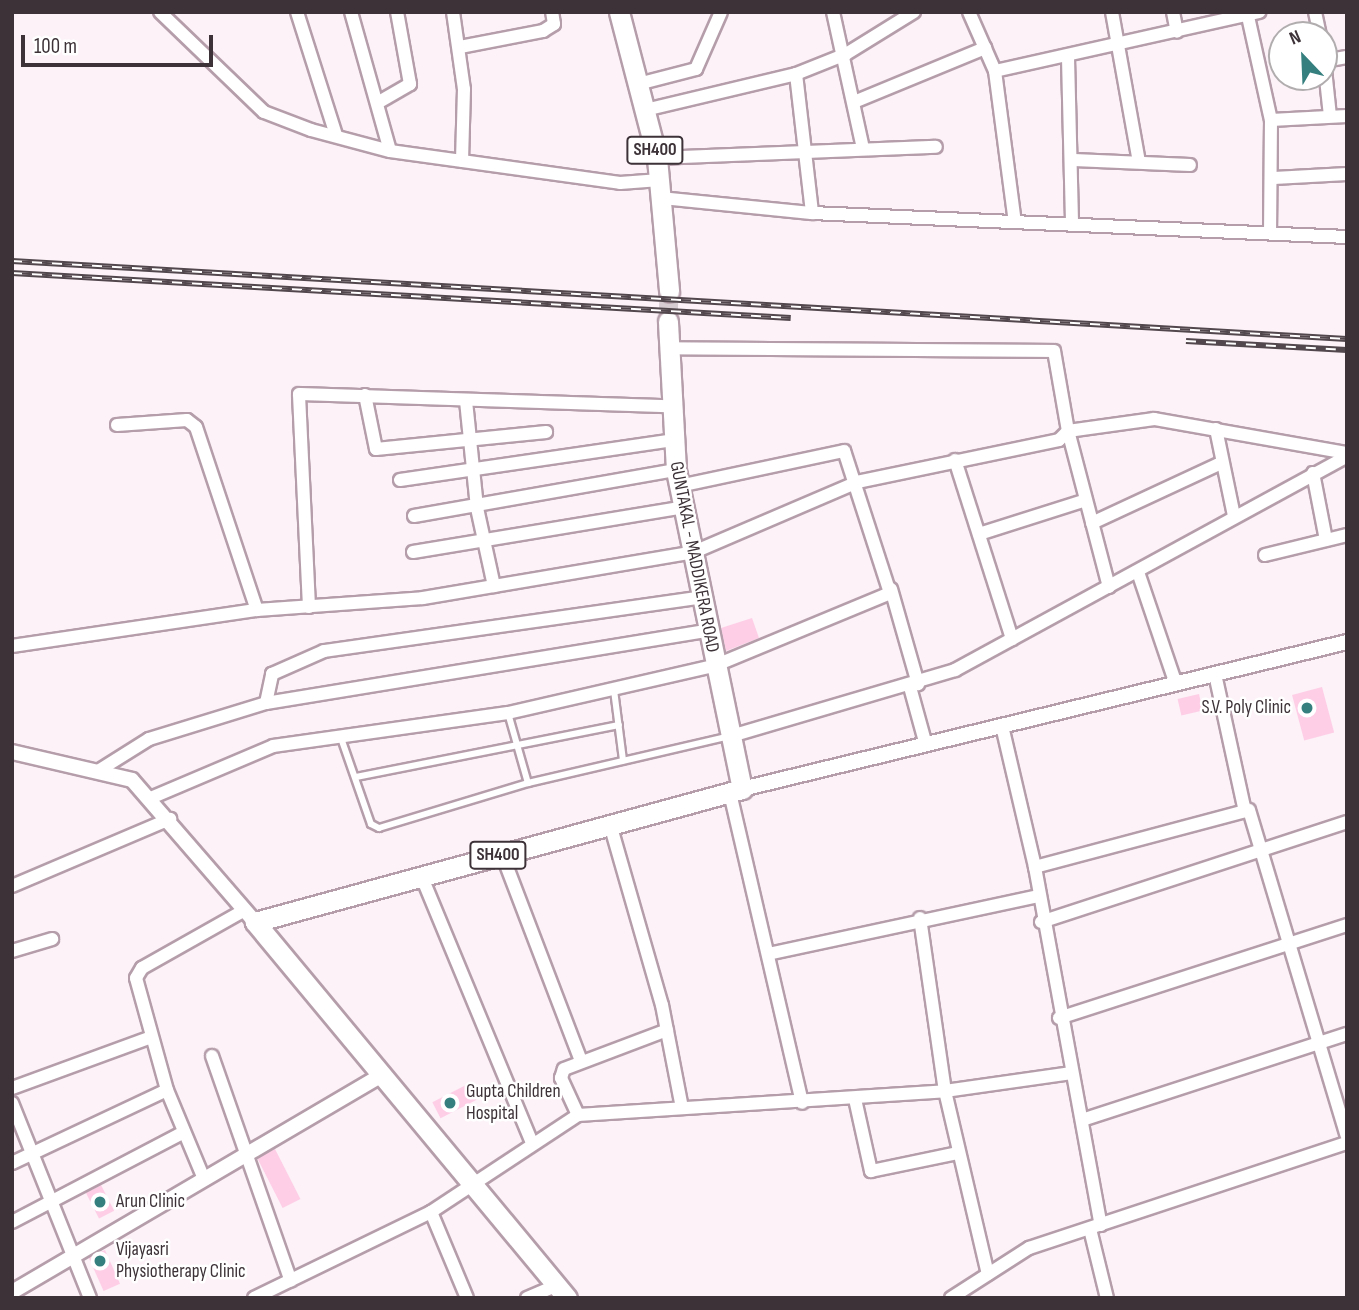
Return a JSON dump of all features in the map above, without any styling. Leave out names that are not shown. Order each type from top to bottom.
[{"type":"main road","name":"SH400","points":[[619,12],[657,158],[669,291]]},
{"type":"main road","name":"GUNTAKAL - MADDIKERA ROAD","points":[[668,321],[670,405],[678,477],[710,631],[714,666],[732,736],[736,791]]},
{"type":"main road","name":"SH400","points":[[250,916],[421,875],[736,791]]},
{"type":"main road","points":[[250,916],[562,1291]]},
{"type":"street","points":[[160,12],[264,112],[390,151],[811,213],[1347,237]]},
{"type":"street","points":[[177,12],[178,29]]},
{"type":"street","points":[[297,12],[336,135]]},
{"type":"street","points":[[351,12],[379,102],[390,151]]},
{"type":"street","points":[[379,102],[410,84],[397,12]]},
{"type":"street","points":[[453,12],[460,47],[462,161]]},
{"type":"street","points":[[460,47],[543,31],[554,24],[552,12]]},
{"type":"street","points":[[638,85],[696,69],[722,12]]},
{"type":"street","points":[[832,12],[846,54],[863,148]]},
{"type":"street","points":[[645,110],[796,74],[846,54],[914,12]]},
{"type":"street","points":[[970,12],[995,71],[1015,222]]},
{"type":"street","points":[[1112,12],[1120,43],[1139,162]]},
{"type":"street","points":[[1173,12],[1177,32]]},
{"type":"street","points":[[995,71],[1069,58],[1120,43],[1251,13],[1271,120],[1274,178],[1270,233]]},
{"type":"street","points":[[854,102],[985,48]]},
{"type":"street","points":[[1069,58],[1074,160],[1072,225]]},
{"type":"street","points":[[796,74],[807,151],[811,213]]},
{"type":"street","points":[[1327,91],[1330,116]]},
{"type":"street","points":[[1271,120],[1347,116]]},
{"type":"street","points":[[657,158],[936,147]]},
{"type":"street","points":[[1074,160],[1190,165]]},
{"type":"street","points":[[1274,178],[1347,174]]},
{"type":"street","points":[[669,348],[1054,352],[1068,431],[1109,587]]},
{"type":"street","points":[[309,607],[297,397],[365,395],[466,401],[670,405]]},
{"type":"street","points":[[365,395],[376,449],[546,432]]},
{"type":"street","points":[[466,401],[477,508],[494,586]]},
{"type":"street","points":[[12,646],[257,610],[309,607],[494,586],[694,552],[857,482],[1059,440],[1068,431],[1154,419],[1347,454]]},
{"type":"street","points":[[117,425],[187,420],[196,426],[257,610]]},
{"type":"street","points":[[1216,429],[1219,464],[1234,516]]},
{"type":"street","points":[[400,480],[673,440]]},
{"type":"street","points":[[414,516],[838,450],[848,455],[891,589],[926,745]]},
{"type":"street","points":[[732,736],[914,685],[1012,639],[1138,572],[1347,454]]},
{"type":"street","points":[[955,460],[1012,639]]},
{"type":"street","points":[[1092,523],[1219,464]]},
{"type":"street","points":[[1313,473],[1326,540]]},
{"type":"street","points":[[979,534],[1086,500]]},
{"type":"street","points":[[413,552],[684,507]]},
{"type":"street","points":[[1265,555],[1347,535]]},
{"type":"street","points":[[1138,572],[1176,684]]},
{"type":"street","points":[[153,797],[273,746],[508,713],[714,666],[888,596],[891,589]]},
{"type":"street","points":[[266,703],[276,670],[324,651],[703,597]]},
{"type":"street","points":[[98,771],[149,739],[266,703],[710,631]]},
{"type":"street","points":[[802,1103],[768,954],[736,791],[1347,642]]},
{"type":"street","points":[[1215,674],[1244,807],[1261,851],[1347,1136]]},
{"type":"street","points":[[1002,726],[1035,867],[1041,922],[1082,1120],[1107,1298]]},
{"type":"street","points":[[12,752],[132,780],[153,797],[250,916],[142,968],[134,988],[167,1090],[204,1179]]},
{"type":"street","points":[[1035,867],[1244,807]]},
{"type":"street","points":[[12,886],[170,819]]},
{"type":"street","points":[[1041,922],[1347,822]]},
{"type":"street","points":[[610,824],[667,1030],[682,1108]]},
{"type":"street","points":[[502,854],[581,1061]]},
{"type":"street","points":[[421,875],[531,1141]]},
{"type":"street","points":[[768,954],[920,918],[1038,896]]},
{"type":"street","points":[[920,918],[945,1091],[957,1153],[988,1274]]},
{"type":"street","points":[[1059,1018],[1347,925]]},
{"type":"street","points":[[12,951],[52,939]]},
{"type":"street","points":[[578,1115],[561,1078],[581,1061],[667,1030]]},
{"type":"street","points":[[1082,1120],[1319,1046],[1347,1034]]},
{"type":"street","points":[[12,1087],[151,1037]]},
{"type":"street","points":[[212,1056],[291,1281]]},
{"type":"street","points":[[254,1298],[431,1212],[531,1141],[578,1115],[855,1099],[945,1091],[1072,1073]]},
{"type":"street","points":[[12,1292],[382,1075]]},
{"type":"street","points":[[12,1163],[167,1090]]},
{"type":"street","points":[[855,1099],[871,1171],[957,1153]]},
{"type":"street","points":[[12,1103],[90,1298]]},
{"type":"street","points":[[12,1222],[49,1200],[184,1132]]},
{"type":"street","points":[[951,1298],[1029,1248],[1347,1143]]},
{"type":"street","points":[[431,1212],[467,1298]]},
{"type":"street","points":[[527,1298],[562,1291]]},
{"type":"lane","points":[[614,690],[623,760]]},
{"type":"lane","points":[[508,713],[528,783]]},
{"type":"lane","points":[[356,777],[619,725]]},
{"type":"lane","points":[[341,738],[371,824],[379,828],[528,783],[732,736]]},
{"type":"building","points":[[752,618],[759,638],[726,651],[721,628]]},
{"type":"building","points":[[1322,687],[1334,732],[1304,740],[1292,695]]},
{"type":"building","points":[[1199,694],[1203,711],[1181,716],[1178,699]]},
{"type":"building","points":[[468,1084],[476,1100],[441,1118],[432,1102]]},
{"type":"building","points":[[275,1149],[300,1199],[283,1208],[257,1158]]},
{"type":"building","points":[[101,1185],[114,1211],[99,1219],[86,1193]]},
{"type":"building","points":[[105,1250],[120,1284],[104,1291],[89,1257]]},
{"type":"tunnel","points":[[668,321],[669,291]]},
{"type":"railway","points":[[12,261],[1347,339]]},
{"type":"railway","points":[[12,273],[791,318]]},
{"type":"railway","points":[[1186,341],[1347,350]]},
{"type":"place","name":"S.V. Poly Clinic","points":[[1307,708]]},
{"type":"place","name":"Gupta Children Hospital","points":[[450,1103]]},
{"type":"place","name":"Arun Clinic","points":[[100,1202]]},
{"type":"place","name":"Vijayasri Physiotherapy Clinic","points":[[100,1261]]}]
